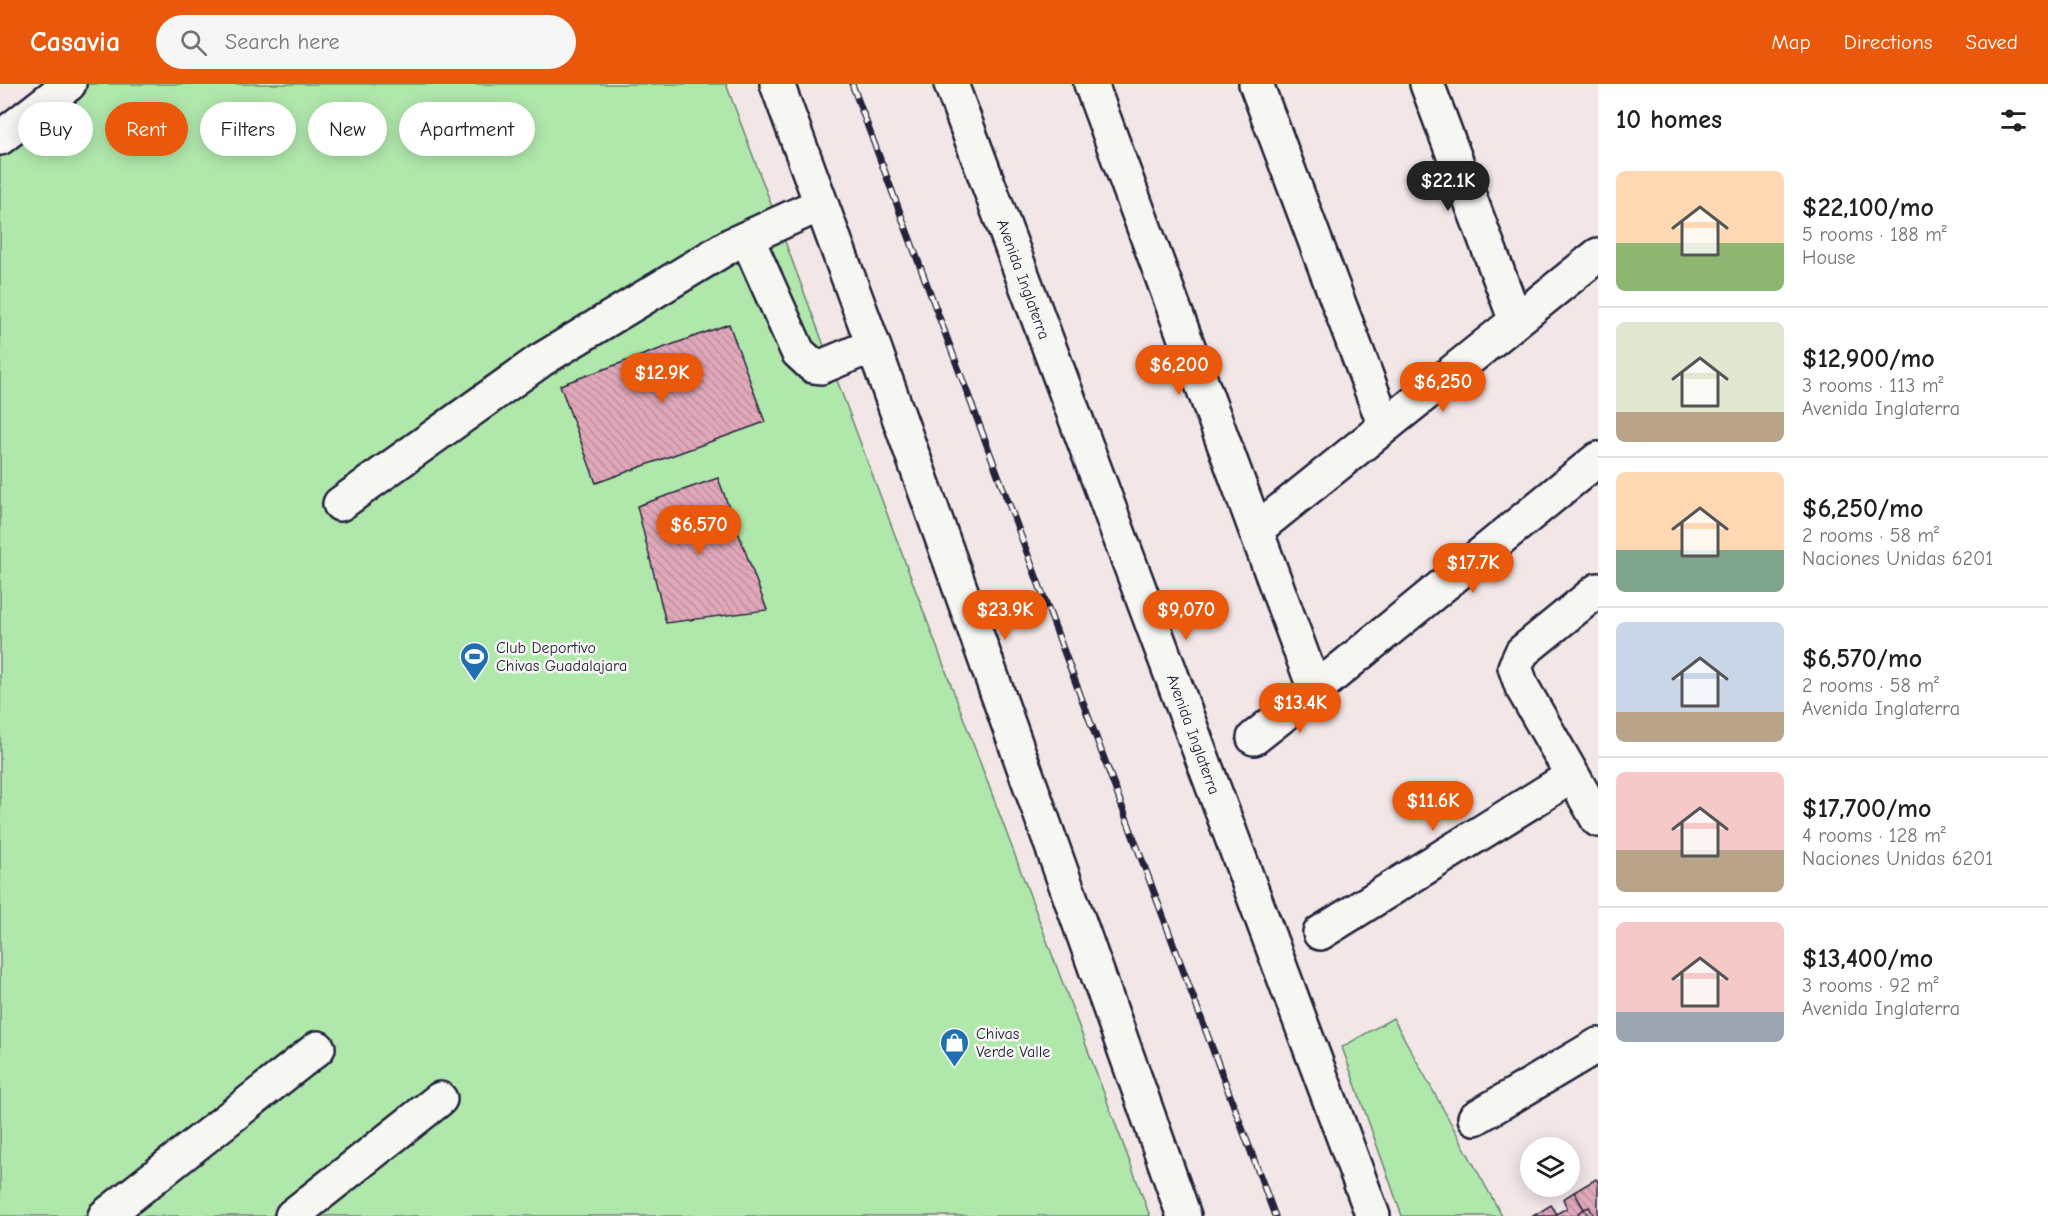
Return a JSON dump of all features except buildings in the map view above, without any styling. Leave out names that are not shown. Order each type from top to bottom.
[{"type":"street","points":[[0,138],[69,84]]},
{"type":"street","points":[[777,84],[875,350],[1184,1216]]},
{"type":"street","name":"Avenida Inglaterra","points":[[951,84],[1373,1216]]},
{"type":"street","points":[[1091,84],[1315,690]]},
{"type":"street","points":[[1256,84],[1385,426]]},
{"type":"street","points":[[1427,84],[1516,321]]},
{"type":"street","points":[[340,504],[541,360],[747,238],[820,204]]},
{"type":"street","points":[[747,238],[798,352],[804,359],[813,366],[821,366],[857,352],[875,350]]},
{"type":"street","points":[[1256,530],[1598,255]]},
{"type":"street","points":[[1254,738],[1598,459]]},
{"type":"street","points":[[1598,590],[1522,652],[1515,667],[1522,687],[1598,820]]},
{"type":"street","points":[[1320,933],[1572,776]]},
{"type":"street","points":[[1475,1118],[1598,1045]]},
{"type":"street","points":[[105,1216],[318,1048]]},
{"type":"street","points":[[292,1216],[440,1100]]},
{"type":"green space","name":"Club Deportivo Chivas Guadalajara","points":[[81,84],[726,84],[1150,1216],[0,1216],[0,147],[18,133],[18,156],[93,156],[93,102],[58,102]]},
{"type":"green space","points":[[1393,1018],[1502,1216],[1402,1216],[1342,1047]]},
{"type":"railway","points":[[852,84],[1275,1216]]},
{"type":"place","name":"Club Deportivo Chivas Guadalajara","points":[[475,682]]},
{"type":"place","name":"Chivas Verde Valle","points":[[955,1068]]}]
